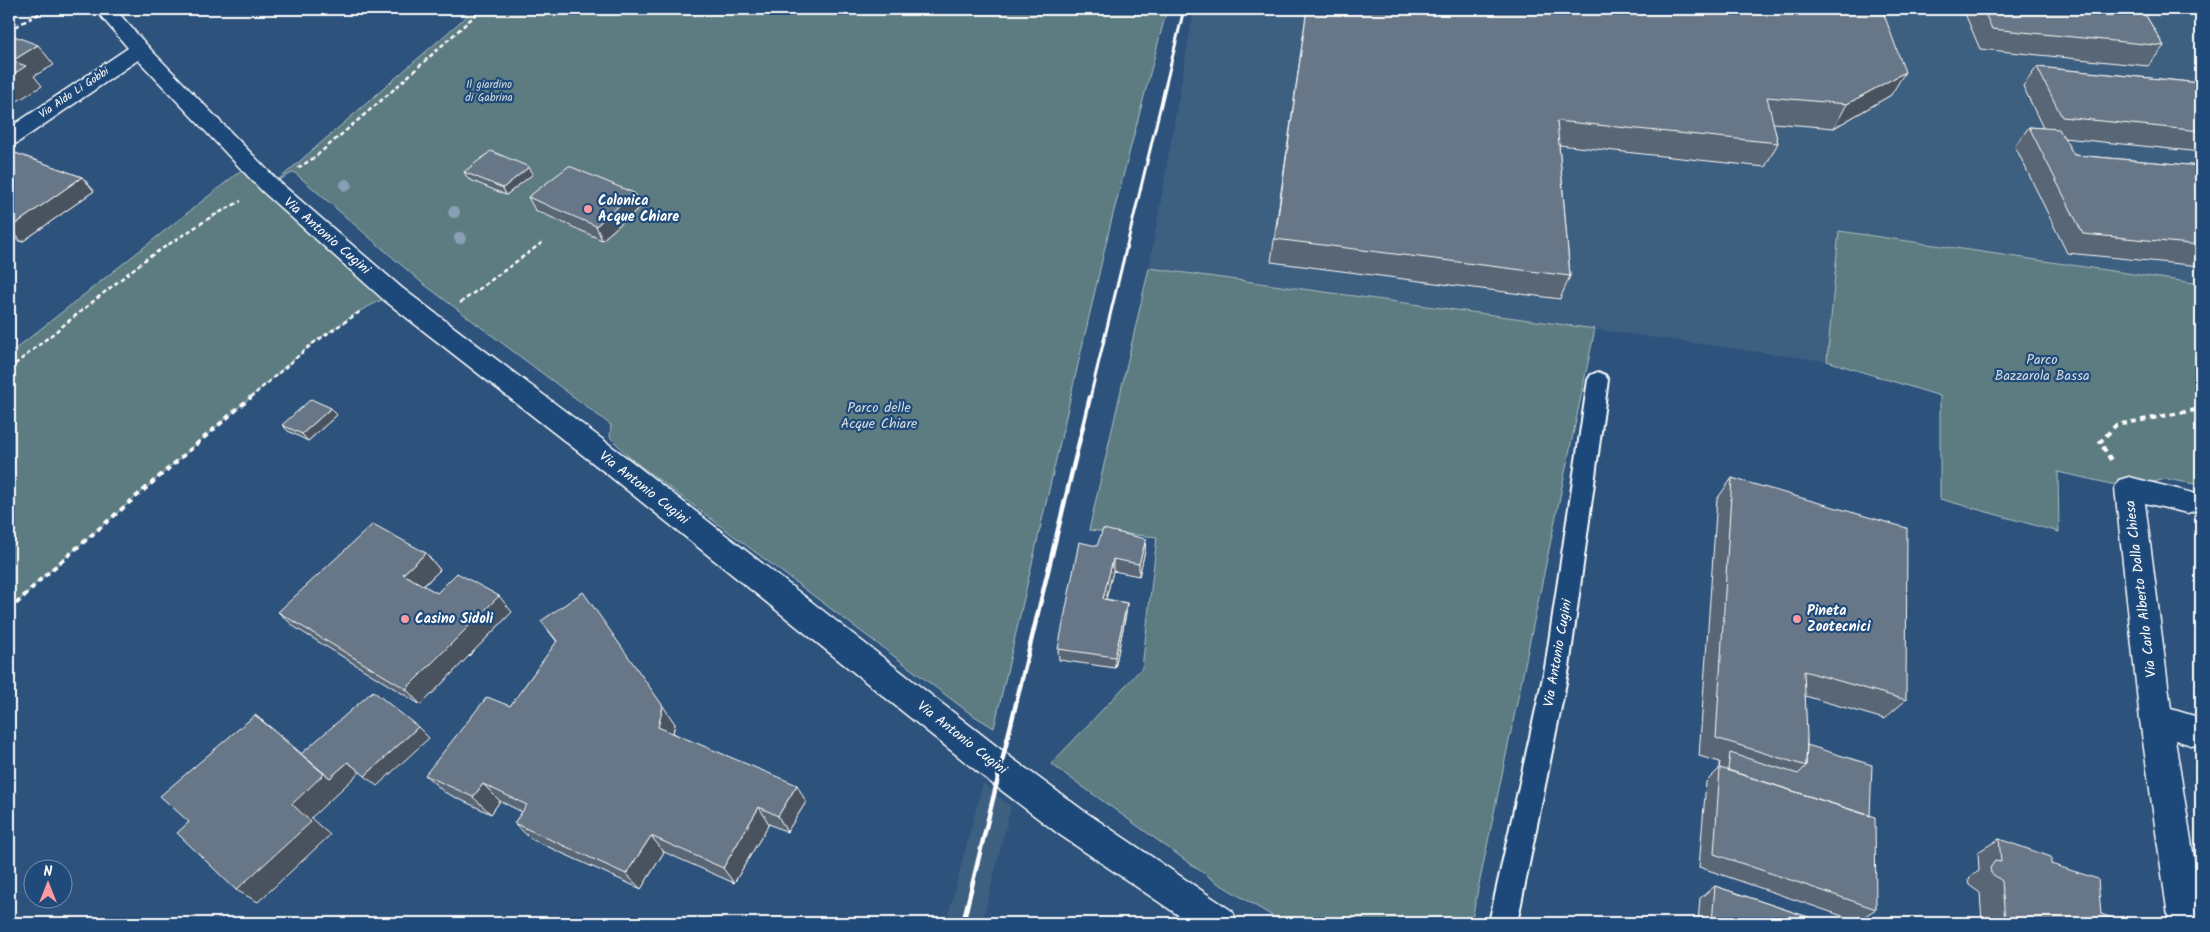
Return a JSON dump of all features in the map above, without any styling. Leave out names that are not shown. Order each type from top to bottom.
[{"type":"street","name":"Via Antonio Cugini","points":[[105,9],[140,49],[270,186],[393,294],[617,466],[1001,770],[1072,823],[1220,923]]},
{"type":"street","name":"Via Aldo Li Gobbi","points":[[9,138],[140,49]]},
{"type":"street","name":"Via Carlo Alberto Dalla Chiesa","points":[[2187,502],[2129,488],[2156,720],[2187,923]]},
{"type":"street","points":[[2156,720],[2201,733]]},
{"type":"lane","name":"Via Antonio Cugini","points":[[1503,923],[1557,668],[1598,380]]},
{"type":"path","points":[[9,30],[48,9]]},
{"type":"path","points":[[294,172],[322,151],[482,9]]},
{"type":"path","points":[[9,369],[146,259],[211,217],[270,186]]},
{"type":"path","points":[[431,324],[543,242]]},
{"type":"path","points":[[9,611],[41,579],[312,344],[358,312],[393,294]]},
{"type":"path","points":[[2129,488],[2100,442],[2116,425],[2201,409]]},
{"type":"shaded area","points":[[1194,9],[2201,9],[2201,413],[1149,268]]},
{"type":"shaded area","points":[[983,783],[1011,807],[982,923],[946,923]]},
{"type":"green space","name":"Parco delle Acque Chiare","points":[[475,9],[1167,9],[1110,226],[994,728],[971,714],[630,458],[610,437],[611,425],[421,282],[294,172],[277,181]]},
{"type":"green space","points":[[244,168],[393,294],[358,312],[312,344],[41,579],[9,611],[9,354]]},
{"type":"green space","name":"Parco Bazzarola Bassa","points":[[1839,231],[2201,284],[2201,485],[2166,479],[2129,488],[2058,472],[2059,532],[1940,499],[1940,396],[1827,361]]},
{"type":"green space","points":[[1149,268],[1595,329],[1471,923],[1284,923],[1216,882],[1051,764],[1142,668],[1157,537],[1089,530]]},
{"type":"building","points":[[1307,9],[1882,9],[1905,72],[1847,104],[1767,97],[1778,143],[1557,121],[1570,276],[1275,239]]},
{"type":"building","points":[[1983,9],[2142,9],[2164,46],[1992,29]]},
{"type":"building","points":[[9,34],[38,45],[12,61],[26,66],[9,77]]},
{"type":"building","points":[[2037,67],[2201,83],[2201,131],[2062,117]]},
{"type":"building","points":[[2029,127],[2059,129],[2074,155],[2201,166],[2201,245],[2083,234]]},
{"type":"building","points":[[9,151],[82,177],[9,228]]},
{"type":"building","points":[[491,151],[529,167],[503,188],[464,172]]},
{"type":"building","name":"Colonica Acque Chiare","points":[[569,166],[634,193],[596,226],[528,197]]},
{"type":"building","points":[[311,399],[331,408],[302,434],[282,425]]},
{"type":"building","name":"Pineta Zootecnici","points":[[1732,478],[1907,528],[1906,700],[1804,671],[1807,735],[1806,766],[1716,738]]},
{"type":"building","name":"Casino Sidoli","points":[[373,524],[426,553],[403,574],[437,593],[457,573],[499,596],[406,689],[278,612]]},
{"type":"building","points":[[1103,529],[1146,539],[1139,564],[1113,559],[1103,599],[1127,603],[1115,657],[1058,649],[1079,542],[1097,546]]},
{"type":"building","points":[[583,592],[663,706],[658,727],[797,785],[778,816],[759,807],[723,868],[651,836],[626,874],[514,823],[527,805],[483,784],[473,797],[425,775],[487,697],[510,706],[557,641],[541,621]]},
{"type":"building","points":[[373,691],[418,727],[365,776],[348,762],[330,778],[301,754]]},
{"type":"building","points":[[255,715],[324,774],[292,804],[311,822],[236,890],[177,833],[189,822],[160,796]]},
{"type":"building","points":[[1807,745],[1872,765],[1870,816],[1728,770],[1730,753],[1798,774],[1806,766]]},
{"type":"building","points":[[1720,768],[1875,817],[1876,909],[1714,854]]},
{"type":"building","points":[[1999,839],[2051,857],[2051,864],[2098,879],[2101,914],[2112,918],[2112,923],[1992,923],[1991,917],[2005,922],[2002,881],[1991,873],[1990,868],[1995,861],[2001,862]]},
{"type":"building","points":[[1715,886],[1826,923],[1712,923]]},
{"type":"railway","points":[[1090,398],[1184,9]]},
{"type":"railway","points":[[963,923],[1090,397]]},
{"type":"place","name":"Colonica Acque Chiare","points":[[588,209]]},
{"type":"place","name":"Casino Sidoli","points":[[405,619]]},
{"type":"place","name":"Pineta Zootecnici","points":[[1797,619]]},
{"type":"park label","name":"Il giardino di Gabrina","points":[[489,91]]}]
